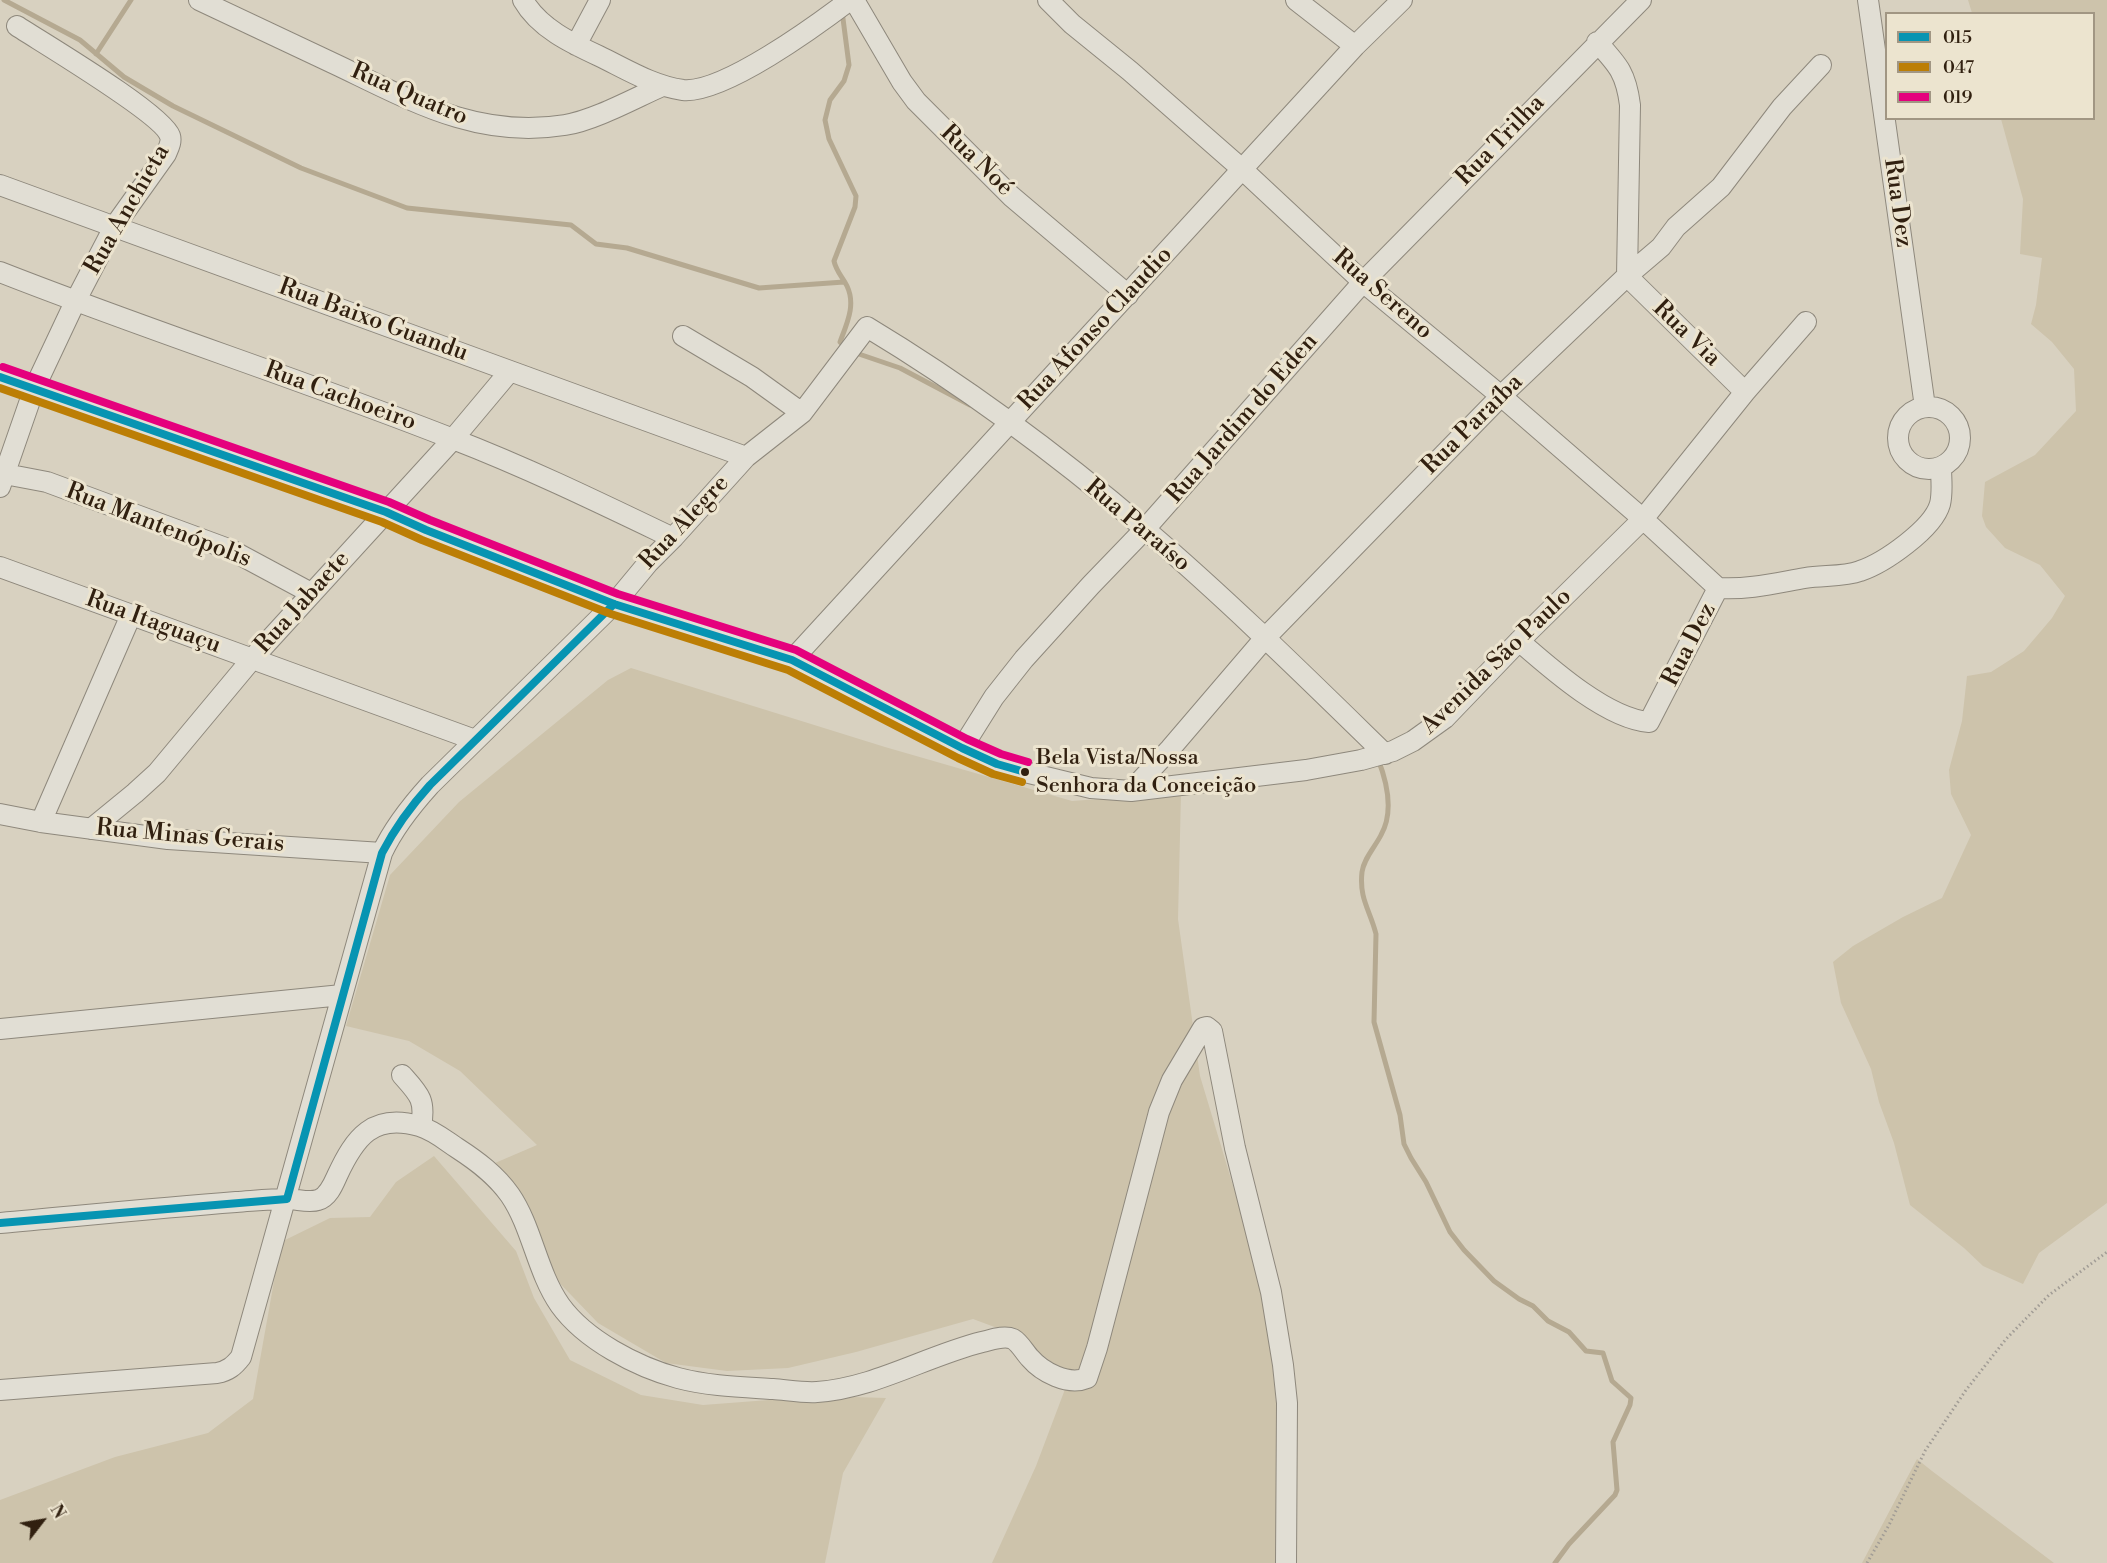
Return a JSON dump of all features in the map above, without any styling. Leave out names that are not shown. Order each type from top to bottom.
[{"type":"street","name":"Rua Quatro","points":[[198,0],[428,107],[483,125],[523,128],[566,125],[662,86]]},
{"type":"street","points":[[523,0],[551,30],[576,45],[662,86],[687,90],[715,84],[760,63],[834,7],[852,0]]},
{"type":"street","points":[[576,45],[600,0]]},
{"type":"street","name":"Rua Noé","points":[[852,0],[916,101],[1011,196],[1128,295]]},
{"type":"street","name":"Rua Sereno","points":[[1048,0],[1072,24],[1130,71],[1243,170],[1363,282],[1501,396],[1718,588]]},
{"type":"street","points":[[1296,0],[1354,46]]},
{"type":"street","name":"Rua Afonso Claudio","points":[[792,660],[1243,170],[1354,46],[1402,0]]},
{"type":"street","name":"Rua Trilha","points":[[1363,282],[1597,42],[1641,0]]},
{"type":"street","name":"Rua Dez","points":[[1868,0],[1925,407]]},
{"type":"street","name":"Rua Anchieta","points":[[2,478],[34,389],[75,302],[114,227],[166,154],[171,140],[170,135],[154,118],[126,97],[17,26]]},
{"type":"street","points":[[1597,42],[1619,66],[1628,85],[1630,105],[1627,276]]},
{"type":"street","name":"Rua Paraíba","points":[[1131,791],[1265,638],[1501,396],[1627,276],[1661,248],[1676,227],[1721,187],[1782,107],[1821,65]]},
{"type":"street","name":"Rua Baixo Guandu","points":[[0,185],[746,457]]},
{"type":"street","name":"Rua Cachoeiro","points":[[0,272],[75,302],[453,439],[543,476],[673,538]]},
{"type":"street","name":"Rua Via","points":[[1627,276],[1745,392]]},
{"type":"street","name":"Rua Jardim do Eden","points":[[962,748],[994,697],[1024,659],[1145,529],[1363,282]]},
{"type":"street","name":"Avenida São Paulo","points":[[0,377],[386,512],[614,604],[792,660],[997,764],[1091,788],[1131,791],[1306,770],[1385,754],[1413,741],[1445,718],[1518,641],[1642,519],[1745,392],[1806,322]]},
{"type":"street","name":"Rua Paraíso","points":[[867,327],[916,357],[1011,422],[1145,529],[1265,638],[1385,754]]},
{"type":"street","name":"Rua Alegre","points":[[0,1390],[217,1373],[229,1370],[242,1358],[382,853],[389,838],[430,784],[614,604],[648,563],[746,457],[802,412],[867,327]]},
{"type":"street","points":[[683,336],[752,377],[802,412]]},
{"type":"street","name":"Rua Jabaete","points":[[91,829],[157,773],[252,659],[453,439],[510,371]]},
{"type":"street","points":[[1925,407],[1942,410],[1955,422],[1959,430],[1955,456],[1941,467],[1924,469],[1915,466],[1908,461],[1899,446],[1897,437],[1903,420],[1916,409],[1925,407]]},
{"type":"street","name":"Rua Dez","points":[[1518,641],[1564,679],[1587,694],[1614,710],[1649,722],[1718,588],[1742,589],[1858,572],[1881,561],[1915,536],[1931,519],[1939,506],[1942,493],[1941,467]]},
{"type":"street","name":"Rua Mantenópolis","points":[[2,478],[46,482],[231,550],[311,593]]},
{"type":"street","name":"Rua Itaguaçu","points":[[0,567],[475,740]]},
{"type":"street","points":[[41,822],[131,615]]},
{"type":"street","name":"Rua Minas Gerais","points":[[0,814],[41,822],[168,839],[382,853]]},
{"type":"street","points":[[0,1029],[342,995]]},
{"type":"street","points":[[0,1222],[287,1199],[312,1201],[324,1197],[354,1145],[365,1132],[374,1126],[396,1122],[421,1126],[437,1134],[475,1160],[492,1175],[511,1196],[556,1298],[573,1320],[606,1345],[645,1366],[680,1378],[710,1383],[815,1392],[851,1388],[959,1348],[1012,1338],[1043,1370],[1060,1377],[1080,1381],[1087,1378],[1099,1342],[1159,1113],[1172,1080],[1203,1028],[1207,1027],[1212,1031],[1234,1148],[1271,1292],[1283,1365],[1287,1403],[1286,1563]]},
{"type":"street","points":[[402,1075],[419,1094],[422,1101],[424,1110],[421,1126]]},
{"type":"path","points":[[1867,1563],[1889,1525],[1925,1451],[1966,1390],[2006,1339],[2049,1295],[2107,1252]]},
{"type":"shaded area","points":[[1968,0],[2107,0],[2107,1203],[2039,1253],[2023,1284],[1983,1266],[1910,1205],[1871,1069],[1841,1003],[1833,962],[1853,946],[1942,898],[1971,835],[1951,794],[1949,770],[1962,721],[1967,676],[1991,672],[2024,651],[2052,618],[2065,596],[2040,565],[2005,548],[1986,527],[1982,516],[1985,482],[2035,455],[2076,411],[2074,369],[2052,342],[2031,324],[2036,305],[2042,258],[2020,254],[2023,199],[2001,120],[2095,120],[2095,12],[1972,12]]},
{"type":"shaded area","points":[[631,668],[885,747],[1072,801],[1181,793],[1178,919],[1200,1076],[1265,1292],[1292,1563],[992,1563],[1036,1466],[1070,1376],[1016,1335],[973,1319],[856,1352],[788,1368],[727,1371],[666,1363],[598,1323],[547,1270],[517,1224],[495,1163],[537,1145],[460,1071],[409,1041],[346,1026],[390,875],[459,802],[608,680]]},
{"type":"shaded area","points":[[434,1156],[516,1251],[534,1298],[570,1360],[641,1395],[703,1405],[821,1396],[886,1398],[843,1473],[825,1563],[0,1563],[0,1500],[115,1457],[208,1433],[253,1399],[281,1242],[330,1218],[370,1217],[396,1182]]},
{"type":"shaded area","points":[[1917,1459],[1932,1471],[2054,1563],[1862,1563]]},
{"type":"waterway","points":[[4,0],[80,40],[124,77],[173,106],[301,168],[407,208],[571,225],[596,244],[627,248],[759,288],[844,282]]},
{"type":"waterway","points":[[96,54],[131,0]]},
{"type":"waterway","points":[[842,11],[849,65],[844,81],[830,100],[825,120],[829,139],[856,196],[855,207],[834,261],[847,286],[851,300],[840,342],[845,347]]},
{"type":"waterway","points":[[853,352],[900,368],[970,405]]},
{"type":"waterway","points":[[1378,759],[1388,797],[1387,817],[1381,835],[1365,862],[1361,881],[1376,934],[1374,1022],[1400,1115],[1404,1144],[1426,1182],[1450,1232],[1464,1250],[1494,1281],[1533,1306],[1548,1321],[1569,1332],[1586,1351],[1603,1353],[1612,1381],[1631,1398],[1613,1442],[1617,1490],[1615,1495],[1569,1544],[1555,1563]]},
{"type":"transit line","name":"019","points":[[3,367],[389,502],[618,594],[796,650],[967,739],[1001,754],[1028,762]]},
{"type":"transit line","name":"015","points":[[0,377],[386,512],[614,604],[792,660],[962,748],[997,764],[1025,772]]},
{"type":"transit line","name":"047","points":[[0,388],[382,522],[611,614],[788,670],[958,758],[993,774],[1022,782]]},
{"type":"transit line","name":"015","points":[[0,1223],[287,1199],[382,853],[404,818],[430,785],[614,604]]},
{"type":"place","name":"Bela Vista/Nossa Senhora da Conceição","points":[[1025,772]]}]
